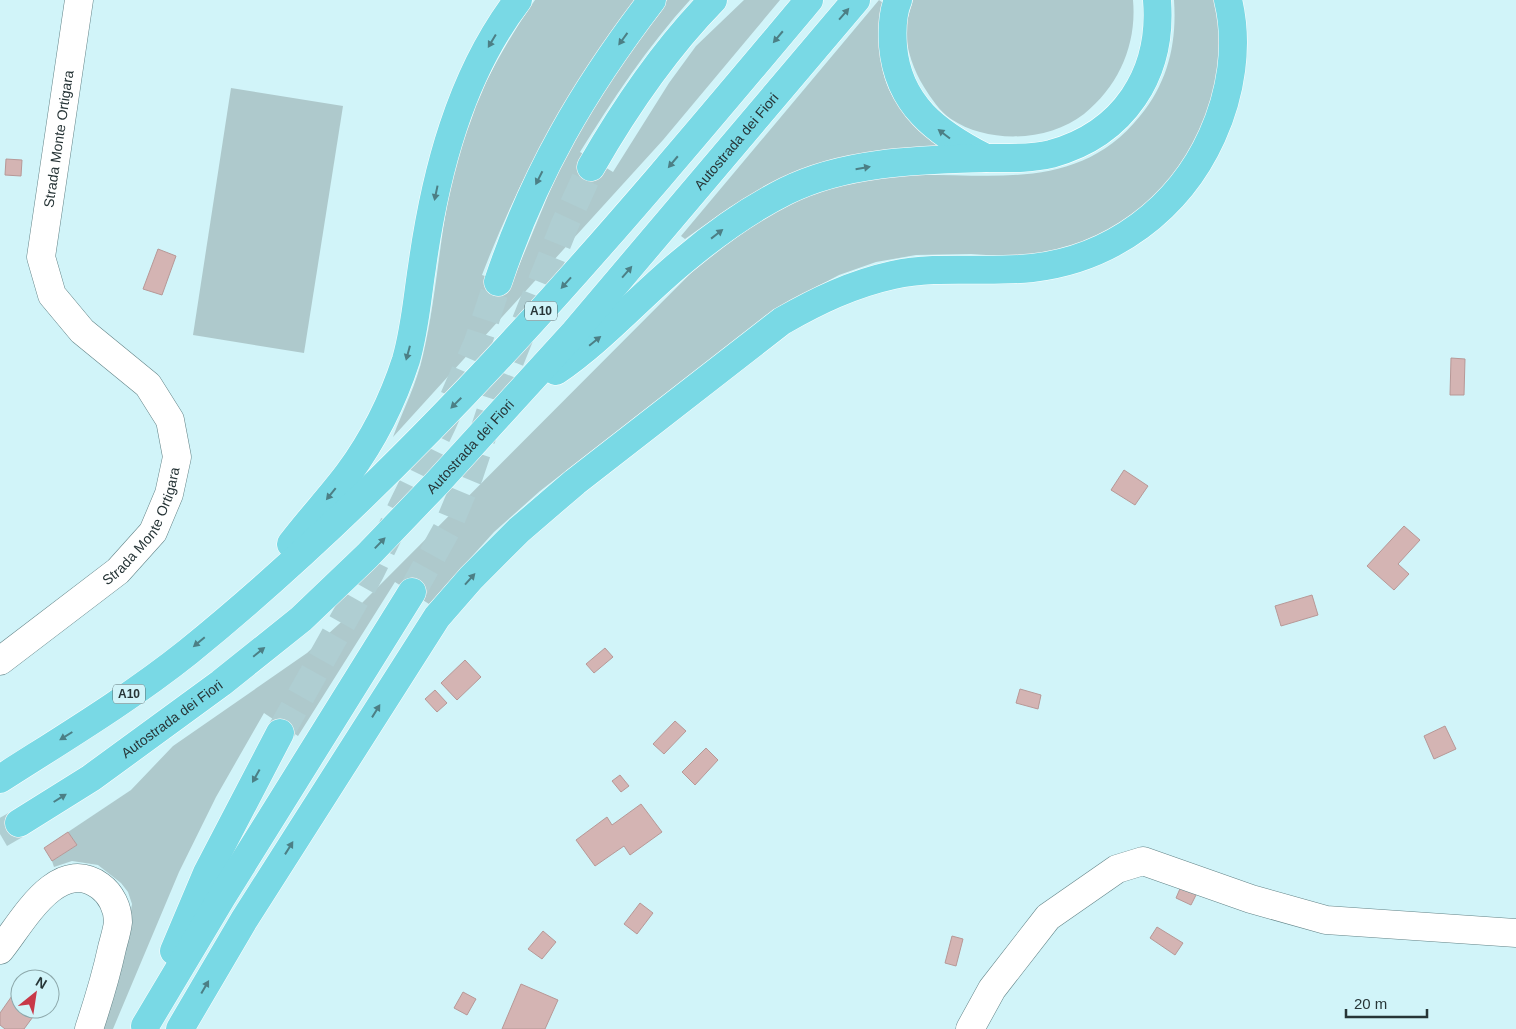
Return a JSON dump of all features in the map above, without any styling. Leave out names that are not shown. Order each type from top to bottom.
[{"type":"highway","points":[[250,600],[292,542],[349,473],[381,421],[406,360],[416,323],[422,267],[446,149],[465,95],[490,44],[518,0]]},
{"type":"highway","points":[[498,282],[516,230],[564,130],[595,78],[652,0]]},
{"type":"highway","points":[[591,167],[636,93],[672,45],[713,0]]},
{"type":"highway","name":"A10","points":[[0,778],[103,713],[186,653],[250,600],[350,508],[482,377],[665,172],[809,0]]},
{"type":"highway","name":"Autostrada dei Fiori","points":[[19,824],[152,736],[301,618],[373,550],[513,400],[642,254],[856,0]]},
{"type":"highway","points":[[898,0],[895,8],[892,38],[894,61],[902,85],[916,107],[933,126],[955,142],[986,158]]},
{"type":"highway","points":[[513,400],[572,360],[606,332],[683,260],[749,209],[789,190],[834,173],[878,165],[986,158],[1023,158],[1051,154],[1081,143],[1109,126],[1130,102],[1144,80],[1153,57],[1159,19],[1157,0]]},
{"type":"highway","points":[[180,1029],[244,920],[437,617],[471,578],[518,530],[575,482],[782,321],[818,301],[854,285],[894,274],[937,269],[1031,268],[1059,264],[1092,253],[1123,238],[1154,217],[1180,190],[1204,155],[1219,121],[1230,84],[1233,53],[1231,13],[1228,0]]},
{"type":"highway","points":[[145,1028],[222,897],[412,592]]},
{"type":"highway","points":[[145,1028],[206,873],[280,733]]},
{"type":"main road","name":"Strada Monte Ortigara","points":[[0,661],[118,570],[153,532],[169,494],[177,457],[170,420],[148,385],[82,331],[52,295],[41,256],[79,0]]},
{"type":"main road","points":[[970,1029],[992,989],[1048,916],[1117,869],[1143,861],[1251,899],[1326,920],[1516,933]]},
{"type":"main road","points":[[0,950],[45,891],[57,882],[71,878],[86,880],[99,885],[113,902],[118,923],[105,978],[89,1029]]},
{"type":"shaded area","points":[[535,0],[635,0],[589,64],[548,132],[497,238],[482,275],[511,285],[566,152],[646,24],[667,0],[690,0],[659,36],[631,74],[580,152],[613,172],[669,83],[696,46],[744,0],[780,0],[663,140],[393,437],[414,386],[423,355],[433,303],[448,199],[466,129],[482,90],[512,35]]},
{"type":"shaded area","points":[[879,0],[883,3],[882,65],[889,90],[903,112],[921,132],[941,148],[767,186],[730,207],[685,239],[681,236]]},
{"type":"shaded area","points":[[913,0],[1133,0],[1132,32],[1123,63],[1116,77],[1107,91],[1084,114],[1053,130],[1036,134],[1000,136],[982,133],[951,119],[939,109],[924,87],[911,60],[907,45],[907,22]]},
{"type":"shaded area","points":[[1174,0],[1217,0],[1222,33],[1218,93],[1176,179],[1116,228],[1088,243],[1046,254],[1016,257],[971,254],[916,255],[876,262],[839,275],[766,315],[540,491],[494,532],[429,604],[395,582],[298,736],[264,713],[216,797],[179,872],[113,1029],[103,1029],[123,957],[132,904],[128,892],[121,883],[98,865],[72,861],[54,867],[52,861],[77,845],[68,832],[131,790],[173,746],[307,653],[360,605],[691,273],[745,231],[803,197],[846,182],[884,176],[1002,176],[1040,172],[1076,163],[1109,145],[1140,116],[1158,90],[1172,47],[1175,16]]},
{"type":"shaded area","points":[[231,88],[343,106],[304,353],[193,335]]},
{"type":"building","points":[[6,159],[22,160],[21,176],[5,175]]},
{"type":"building","points":[[158,249],[176,256],[162,295],[143,289]]},
{"type":"building","points":[[1451,358],[1465,359],[1464,395],[1450,395]]},
{"type":"building","points":[[1124,470],[1148,486],[1135,505],[1111,490]]},
{"type":"building","points":[[1404,526],[1420,540],[1398,564],[1409,574],[1394,590],[1367,566]]},
{"type":"building","points":[[1312,595],[1318,615],[1281,626],[1275,606]]},
{"type":"building","points":[[605,648],[613,657],[594,673],[586,664]]},
{"type":"building","points":[[465,660],[481,677],[457,700],[441,683]]},
{"type":"building","points":[[1020,689],[1041,695],[1038,709],[1016,703]]},
{"type":"building","points":[[435,690],[447,703],[437,712],[425,699]]},
{"type":"building","points":[[675,721],[686,731],[664,754],[653,744]]},
{"type":"building","points":[[1445,726],[1456,749],[1434,759],[1424,736]]},
{"type":"building","points":[[706,748],[718,760],[695,785],[682,772]]},
{"type":"building","points":[[620,775],[629,786],[621,792],[612,781]]},
{"type":"building","points":[[641,804],[662,832],[630,855],[624,846],[595,866],[576,840],[607,817],[612,825]]},
{"type":"building","points":[[68,832],[77,845],[52,861],[44,848]]},
{"type":"building","points":[[1182,884],[1198,891],[1191,905],[1176,898]]},
{"type":"building","points":[[640,903],[653,913],[637,934],[624,924]]},
{"type":"building","points":[[1157,927],[1183,943],[1175,955],[1150,938]]},
{"type":"building","points":[[543,931],[556,942],[542,959],[528,949]]},
{"type":"building","points":[[952,936],[963,939],[956,966],[945,963]]},
{"type":"building","points":[[521,984],[558,1000],[545,1029],[502,1029]]},
{"type":"building","points":[[463,992],[476,999],[467,1015],[454,1008]]},
{"type":"building","points":[[10,999],[10,1019],[31,1019],[24,1029],[5,1029],[0,1025],[0,1013]]},
{"type":"tunnel","points":[[412,592],[447,529],[469,476],[495,398],[565,224],[591,167]]},
{"type":"tunnel","points":[[280,733],[370,573],[442,425],[478,342],[498,282]]},
{"type":"tunnel","points":[[0,834],[19,823]]}]
